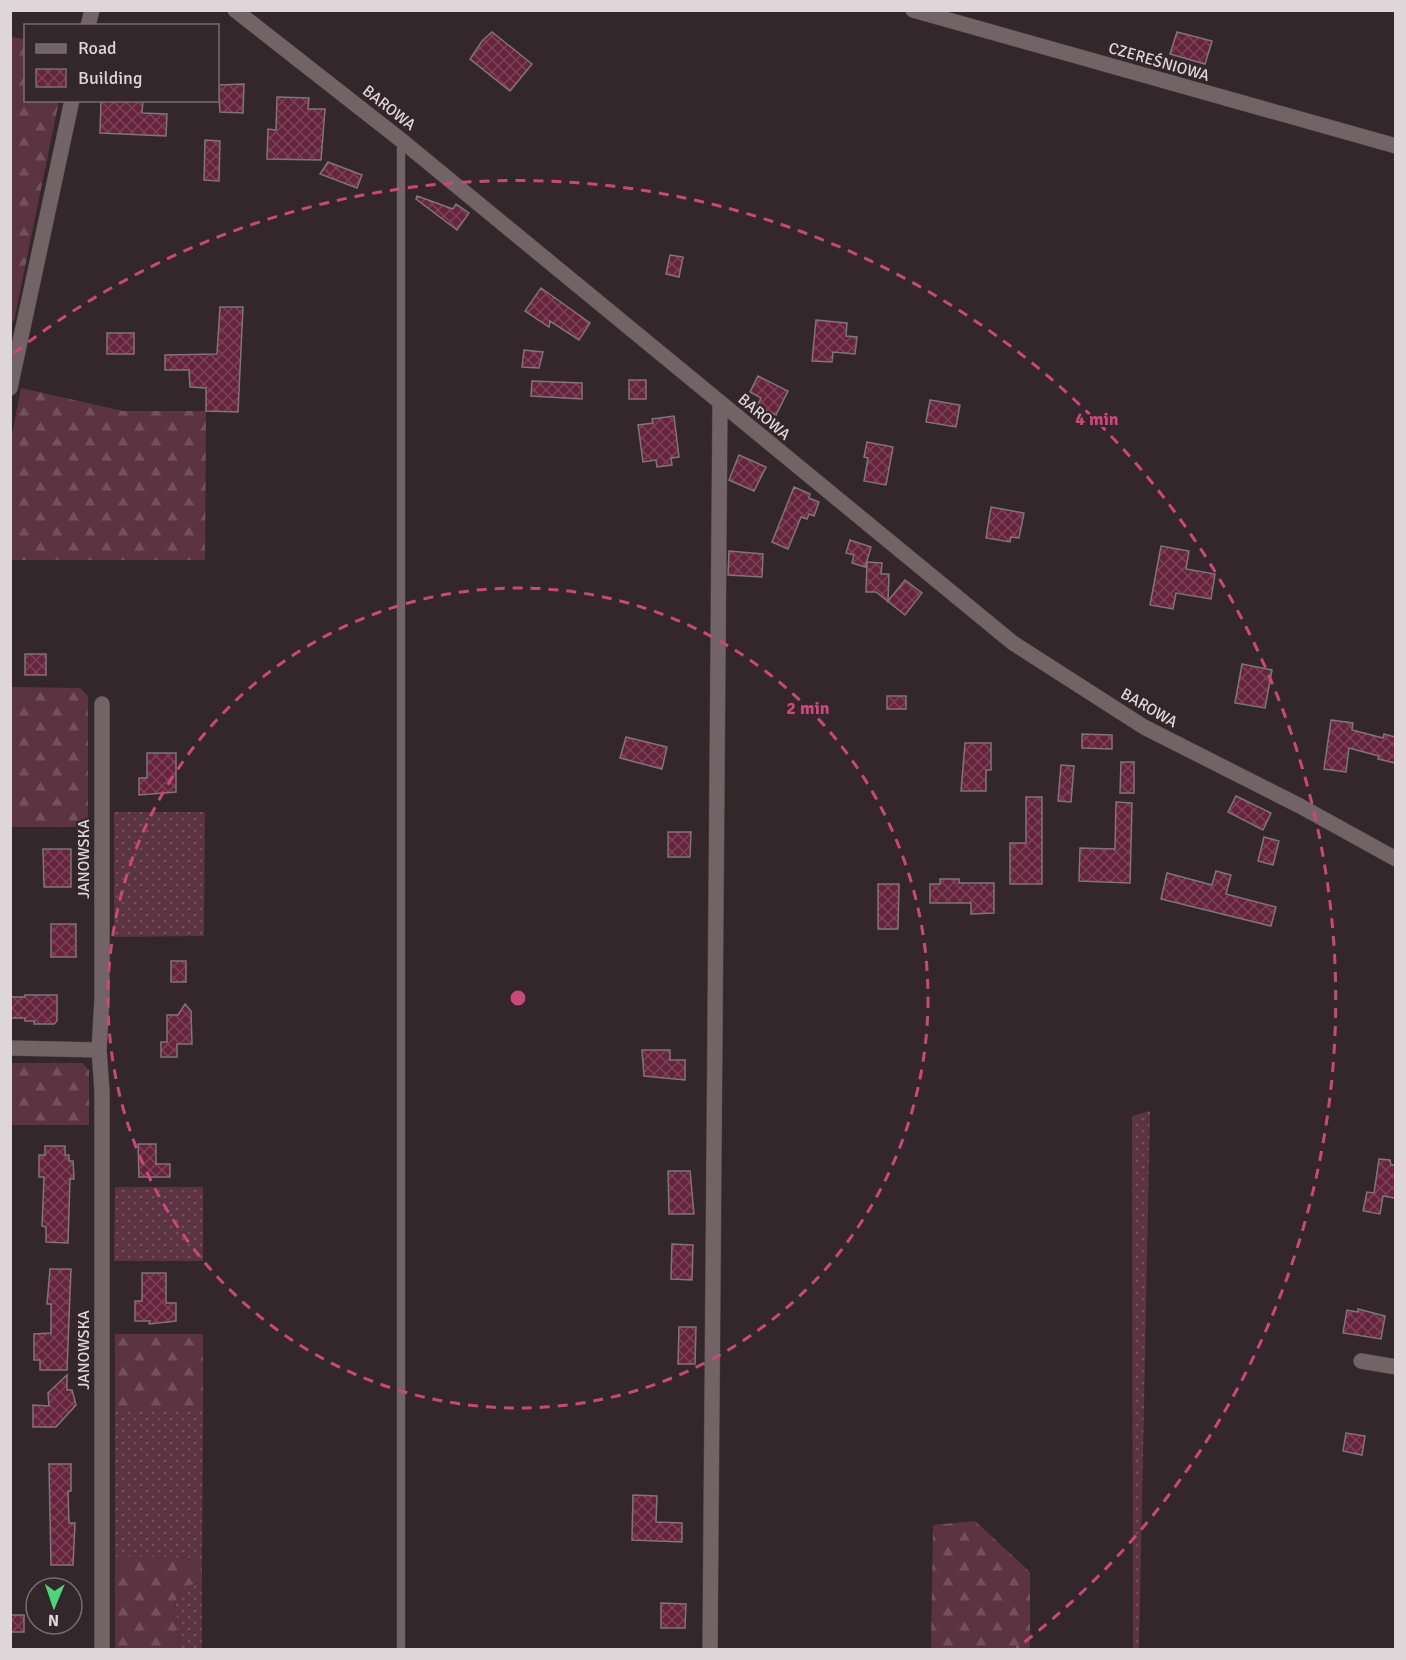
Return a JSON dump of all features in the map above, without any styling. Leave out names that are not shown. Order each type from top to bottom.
[{"type":"street","name":"BAROWA","points":[[235,10],[401,140],[720,405],[1012,643],[1144,727],[1300,806],[1395,860]]},
{"type":"street","name":"CZEREŚNIOWA","points":[[913,10],[1395,146]]},
{"type":"street","points":[[10,388],[72,102]]},
{"type":"street","points":[[710,1650],[720,405]]},
{"type":"street","name":"JANOWSKA","points":[[102,704],[102,998],[99,1050],[102,1091],[102,1650]]},
{"type":"street","points":[[10,1048],[99,1050]]},
{"type":"street","points":[[1361,1361],[1395,1367]]},
{"type":"lane","points":[[401,140],[401,1650]]},
{"type":"green space","points":[[11,37],[24,39],[24,102],[59,102],[14,321],[10,321]]},
{"type":"green space","points":[[21,388],[123,411],[206,411],[205,560],[11,560],[11,440]]},
{"type":"green space","points":[[11,687],[80,688],[88,696],[88,827],[11,827]]},
{"type":"green space","points":[[114,812],[205,812],[204,936],[114,937]]},
{"type":"green space","points":[[11,1063],[82,1063],[89,1070],[89,1125],[11,1125]]},
{"type":"green space","points":[[1150,1111],[1139,1649],[1133,1650],[1132,1116]]},
{"type":"green space","points":[[115,1187],[203,1187],[203,1261],[114,1261]]},
{"type":"green space","points":[[115,1334],[203,1334],[203,1408],[115,1408]]},
{"type":"green space","points":[[115,1408],[203,1408],[202,1558],[115,1557]]},
{"type":"green space","points":[[975,1521],[1030,1572],[1030,1649],[931,1649],[933,1525]]},
{"type":"green space","points":[[115,1557],[202,1558],[202,1581],[182,1588],[175,1601],[179,1649],[115,1649]]},
{"type":"green space","points":[[202,1581],[202,1649],[179,1649],[175,1601],[182,1588]]},
{"type":"building","points":[[492,32],[532,64],[510,91],[470,59],[482,41]]},
{"type":"building","points":[[1177,32],[1212,41],[1205,64],[1170,54]]},
{"type":"building","points":[[244,84],[243,113],[220,112],[219,85]]},
{"type":"building","points":[[277,97],[309,98],[308,109],[325,109],[321,160],[267,159],[268,129],[276,130]]},
{"type":"building","points":[[101,102],[143,102],[142,113],[167,114],[166,136],[100,133]]},
{"type":"building","points":[[205,140],[220,141],[219,181],[204,180]]},
{"type":"building","points":[[328,162],[362,175],[357,188],[320,174]]},
{"type":"building","points":[[417,196],[453,209],[456,204],[469,213],[457,230],[416,199]]},
{"type":"building","points":[[670,255],[683,257],[679,277],[666,274]]},
{"type":"building","points":[[541,288],[590,323],[579,340],[550,321],[549,327],[525,311]]},
{"type":"building","points":[[220,307],[243,307],[238,412],[206,411],[206,388],[190,387],[189,370],[165,370],[165,355],[217,354]]},
{"type":"building","points":[[816,320],[847,323],[846,336],[857,337],[855,354],[833,352],[832,362],[812,361]]},
{"type":"building","points":[[107,333],[134,333],[134,354],[107,354]]},
{"type":"building","points":[[524,350],[543,352],[539,368],[522,367]]},
{"type":"building","points":[[758,376],[788,391],[776,415],[757,406],[761,398],[750,392]]},
{"type":"building","points":[[629,380],[646,380],[646,399],[629,399]]},
{"type":"building","points":[[532,381],[582,383],[582,399],[531,396]]},
{"type":"building","points":[[930,400],[960,405],[956,427],[926,422]]},
{"type":"building","points":[[674,416],[679,457],[671,458],[672,465],[657,467],[656,460],[643,462],[638,425],[653,423],[652,419]]},
{"type":"building","points":[[867,442],[893,447],[886,485],[864,481],[868,458],[864,457]]},
{"type":"building","points":[[739,455],[766,467],[754,491],[729,480]]},
{"type":"building","points":[[794,487],[810,494],[809,498],[819,502],[814,516],[809,514],[807,519],[801,517],[788,549],[772,542]]},
{"type":"building","points":[[991,507],[1024,513],[1019,538],[1011,537],[1010,542],[986,538]]},
{"type":"building","points":[[850,540],[871,547],[865,567],[852,563],[854,555],[846,553]]},
{"type":"building","points":[[1161,546],[1189,551],[1186,569],[1215,574],[1211,599],[1176,593],[1173,609],[1150,605]]},
{"type":"building","points":[[729,551],[763,554],[762,577],[728,575]]},
{"type":"building","points":[[867,562],[882,563],[881,574],[889,574],[888,601],[905,580],[922,593],[905,615],[876,592],[866,592]]},
{"type":"building","points":[[25,654],[46,654],[46,675],[25,675]]},
{"type":"building","points":[[1242,664],[1272,670],[1265,708],[1235,703]]},
{"type":"building","points":[[887,696],[906,696],[906,709],[887,709]]},
{"type":"building","points":[[1331,720],[1353,723],[1352,730],[1383,738],[1384,734],[1395,737],[1395,763],[1349,748],[1346,772],[1324,769]]},
{"type":"building","points":[[1082,734],[1112,735],[1112,749],[1082,748]]},
{"type":"building","points":[[626,737],[667,747],[662,769],[620,758]]},
{"type":"building","points":[[965,743],[991,743],[991,770],[986,770],[986,791],[961,791]]},
{"type":"building","points":[[147,753],[176,753],[176,792],[139,795],[139,778],[147,778]]},
{"type":"building","points":[[1121,762],[1134,762],[1134,793],[1120,793]]},
{"type":"building","points":[[1061,765],[1074,766],[1071,802],[1058,801]]},
{"type":"building","points":[[1236,796],[1271,813],[1263,830],[1228,812]]},
{"type":"building","points":[[1026,797],[1042,797],[1042,884],[1010,884],[1010,843],[1026,843]]},
{"type":"building","points":[[1116,802],[1132,803],[1130,883],[1079,881],[1080,848],[1115,849]]},
{"type":"building","points":[[668,832],[691,832],[690,857],[668,857]]},
{"type":"building","points":[[1264,837],[1279,841],[1273,865],[1258,861]]},
{"type":"building","points":[[43,849],[71,849],[71,887],[44,887]]},
{"type":"building","points":[[1216,871],[1231,875],[1226,894],[1276,907],[1271,926],[1161,899],[1167,873],[1212,885]]},
{"type":"building","points":[[940,879],[959,879],[959,883],[994,883],[994,913],[971,914],[971,903],[930,903],[930,884],[940,884]]},
{"type":"building","points":[[878,884],[899,884],[898,929],[878,929]]},
{"type":"building","points":[[51,924],[76,924],[76,957],[51,957]]},
{"type":"building","points":[[171,961],[186,961],[186,982],[171,982]]},
{"type":"building","points":[[25,995],[57,995],[57,1021],[54,1024],[34,1024],[34,1021],[25,1021],[25,1018],[10,1018],[10,997],[25,997]]},
{"type":"building","points":[[185,1004],[191,1011],[192,1044],[177,1044],[177,1057],[161,1057],[161,1042],[167,1042],[167,1015],[178,1015]]},
{"type":"building","points":[[642,1050],[670,1050],[670,1060],[685,1060],[685,1080],[644,1076]]},
{"type":"building","points":[[138,1144],[156,1144],[156,1164],[170,1164],[170,1177],[139,1177]]},
{"type":"building","points":[[45,1146],[65,1146],[65,1155],[69,1155],[69,1161],[73,1161],[74,1179],[70,1179],[68,1243],[46,1242],[46,1227],[42,1226],[44,1177],[39,1177],[39,1155],[45,1155]]},
{"type":"building","points":[[1379,1159],[1390,1160],[1391,1165],[1395,1165],[1395,1198],[1383,1196],[1380,1214],[1363,1211],[1367,1192],[1374,1193]]},
{"type":"building","points":[[668,1171],[690,1171],[694,1214],[669,1214]]},
{"type":"building","points":[[672,1244],[693,1245],[692,1280],[671,1279]]},
{"type":"building","points":[[50,1269],[71,1269],[67,1370],[40,1370],[40,1360],[34,1360],[34,1334],[51,1333],[51,1304],[47,1304]]},
{"type":"building","points":[[142,1273],[166,1273],[166,1303],[176,1303],[176,1321],[149,1324],[150,1321],[135,1321],[135,1301],[142,1301]]},
{"type":"building","points":[[1358,1309],[1385,1316],[1381,1339],[1343,1333],[1347,1310],[1358,1312]]},
{"type":"building","points":[[679,1327],[696,1327],[695,1364],[678,1364]]},
{"type":"building","points":[[67,1375],[67,1390],[72,1390],[76,1405],[56,1427],[33,1427],[33,1405],[49,1406],[48,1393]]},
{"type":"building","points":[[1346,1433],[1365,1436],[1362,1455],[1343,1451]]},
{"type":"building","points":[[49,1464],[71,1464],[71,1491],[68,1491],[69,1523],[75,1523],[73,1565],[51,1565]]},
{"type":"building","points":[[633,1495],[657,1496],[656,1522],[682,1523],[682,1542],[632,1540]]},
{"type":"building","points":[[661,1603],[686,1604],[685,1628],[661,1628]]},
{"type":"building","points":[[10,1615],[24,1615],[24,1632],[10,1632]]}]
